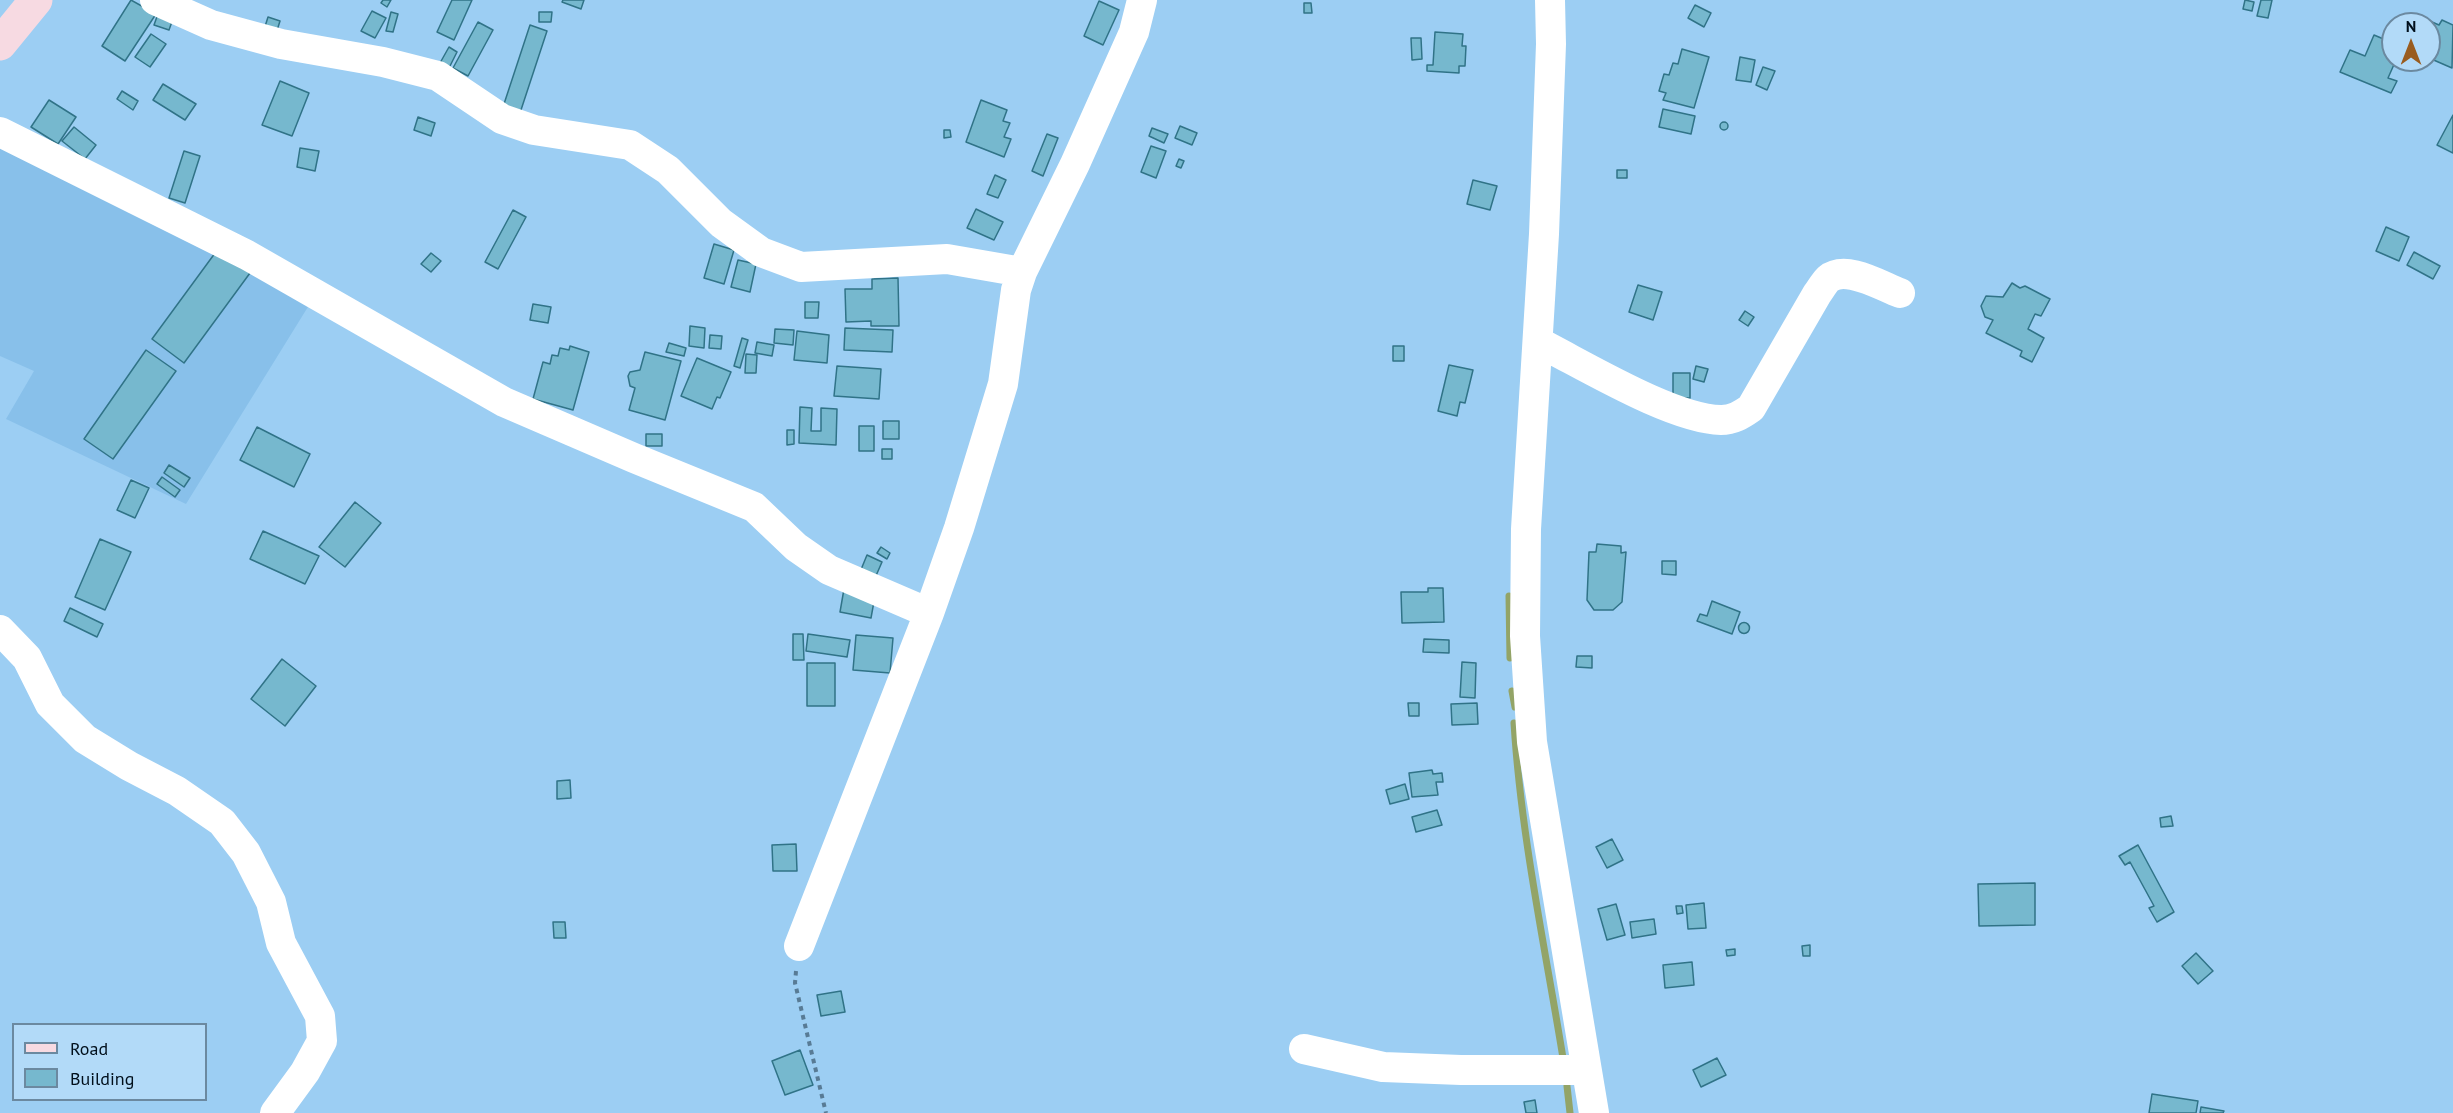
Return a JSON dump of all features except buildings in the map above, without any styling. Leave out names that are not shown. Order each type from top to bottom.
[{"type":"main road","points":[[0,44],[36,0]]},
{"type":"street","points":[[155,0],[211,25],[281,44],[373,60],[438,76],[501,119],[534,130],[630,145],[668,170],[721,223],[761,252],[801,267],[947,259],[1022,272]]},
{"type":"street","points":[[798,946],[929,613],[959,528],[1003,384],[1016,290],[1022,272],[1075,164],[1134,32],[1142,0]]},
{"type":"street","points":[[1550,0],[1551,66],[1538,342],[1526,529],[1525,636],[1532,742],[1594,1113]]},
{"type":"street","points":[[0,132],[247,255],[504,402],[754,507],[796,547],[829,570],[929,613]]},
{"type":"street","points":[[1538,342],[1654,401],[1702,417],[1722,420],[1738,417],[1751,408],[1828,279],[1838,274],[1851,274],[1900,293]]},
{"type":"street","points":[[0,630],[27,658],[50,704],[85,739],[129,766],[177,791],[222,822],[246,854],[271,902],[281,944],[320,1016],[322,1041],[304,1072],[275,1113]]},
{"type":"street","points":[[1304,1050],[1383,1066],[1461,1070],[1586,1070]]},
{"type":"path","points":[[798,946],[795,983],[826,1113]]},
{"type":"shaded area","points":[[0,144],[311,302],[186,504],[6,419],[34,371],[0,356]]},
{"type":"waterway","points":[[1509,596],[1510,658]]},
{"type":"waterway","points":[[1512,691],[1515,707]]},
{"type":"waterway","points":[[1514,723],[1517,765],[1534,891],[1563,1058]]},
{"type":"waterway","points":[[1567,1086],[1570,1113]]}]
